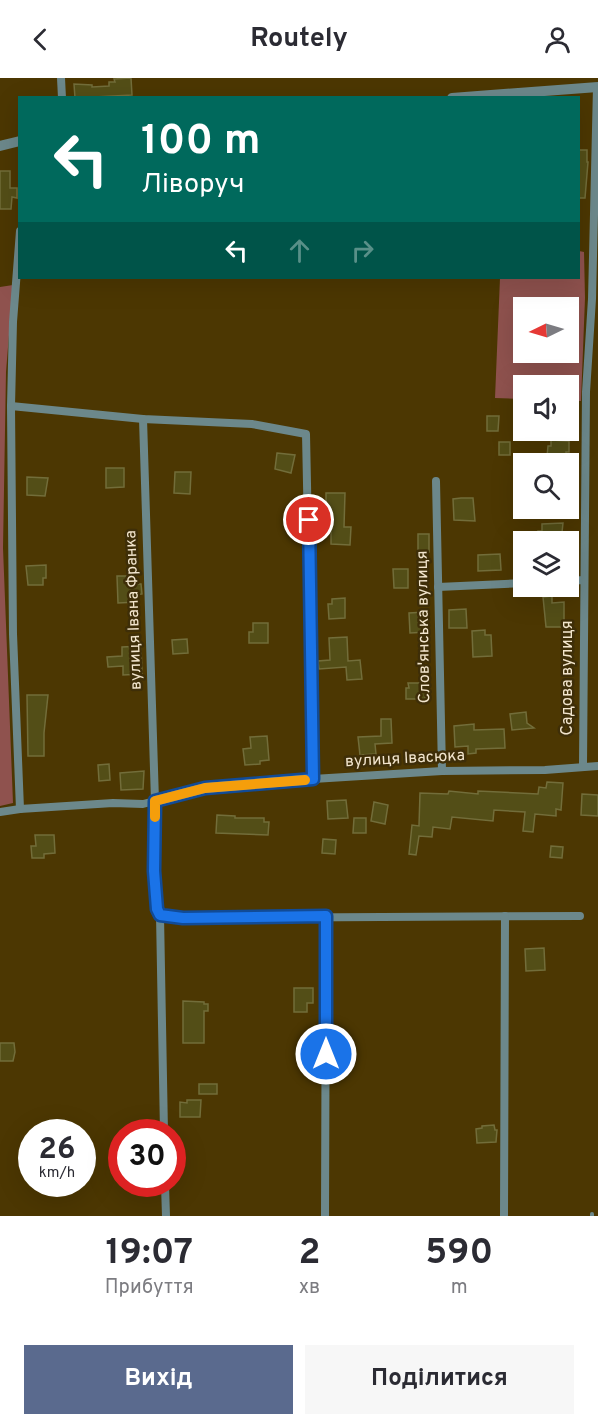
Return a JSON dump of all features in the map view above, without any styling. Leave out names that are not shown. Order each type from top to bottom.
[{"type":"street","points":[[60,78],[62,96]]},
{"type":"street","points":[[479,96],[598,87]]},
{"type":"street","name":"Садова вулиця","points":[[583,766],[586,392],[595,300],[598,87]]},
{"type":"street","points":[[0,146],[18,142]]},
{"type":"street","points":[[18,257],[13,322],[11,406],[13,634],[20,808]]},
{"type":"street","points":[[11,406],[143,419],[252,424],[306,434],[313,779]]},
{"type":"street","name":"вулиця Івана Франка","points":[[143,419],[155,801],[154,871],[157,909],[160,915],[164,1119]]},
{"type":"street","name":"Слов'янська вулиця","points":[[436,481],[442,771]]},
{"type":"street","points":[[579,580],[584,580]]},
{"type":"street","points":[[438,587],[513,584]]},
{"type":"street","name":"вулиця Івасюка","points":[[0,812],[20,808],[113,803],[143,804],[205,788],[313,779],[442,771],[545,770],[598,766]]},
{"type":"street","points":[[160,915],[183,918],[580,916]]},
{"type":"street","points":[[325,1216],[326,916]]},
{"type":"street","points":[[504,1216],[505,916]]},
{"type":"street","points":[[165,1197],[166,1216]]},
{"type":"shaded area","points":[[580,251],[584,252],[585,298],[581,401],[579,401],[579,375],[513,375],[513,399],[495,398],[500,279],[580,279]]},
{"type":"shaded area","points":[[13,285],[6,372],[3,548],[13,803],[0,806],[0,287]]},
{"type":"building","points":[[131,78],[132,95],[75,96],[74,84],[92,85],[92,87],[109,86],[109,82],[115,82],[114,79]]},
{"type":"building","points":[[580,150],[587,150],[585,198],[580,198]]},
{"type":"building","points":[[0,171],[10,171],[10,188],[17,188],[17,198],[12,197],[11,209],[0,209]]},
{"type":"building","points":[[487,416],[499,416],[498,431],[487,431]]},
{"type":"building","points":[[551,441],[569,441],[569,452],[547,453],[548,446],[551,446]]},
{"type":"building","points":[[499,442],[510,442],[510,455],[499,455]]},
{"type":"building","points":[[277,453],[295,455],[291,473],[275,469]]},
{"type":"building","points":[[106,468],[124,468],[124,487],[106,488]]},
{"type":"building","points":[[175,472],[191,472],[190,494],[174,493]]},
{"type":"building","points":[[27,477],[48,478],[45,496],[27,495]]},
{"type":"building","points":[[326,493],[345,493],[344,527],[351,527],[350,545],[331,544],[331,512],[326,511]]},
{"type":"building","points":[[473,498],[475,521],[454,520],[453,499]]},
{"type":"building","points":[[563,523],[562,531],[542,531],[542,524]]},
{"type":"building","points":[[418,534],[429,534],[429,552],[418,552]]},
{"type":"building","points":[[500,554],[501,570],[478,571],[478,555]]},
{"type":"building","points":[[46,565],[46,578],[43,578],[43,585],[28,585],[26,566]]},
{"type":"building","points":[[393,569],[408,569],[408,588],[394,588]]},
{"type":"building","points":[[117,576],[136,576],[136,584],[141,584],[142,594],[137,595],[137,602],[118,603]]},
{"type":"building","points":[[543,597],[552,597],[552,603],[564,602],[564,627],[546,627]]},
{"type":"building","points":[[345,598],[345,618],[329,619],[328,604],[332,604],[332,599]]},
{"type":"building","points":[[466,609],[467,628],[449,628],[449,610]]},
{"type":"building","points":[[425,612],[428,632],[410,633],[409,613]]},
{"type":"building","points":[[253,623],[268,623],[268,643],[249,643],[249,632],[253,632]]},
{"type":"building","points":[[485,630],[485,635],[491,635],[492,656],[473,657],[472,631]]},
{"type":"building","points":[[347,637],[348,661],[360,660],[362,679],[347,680],[346,667],[319,669],[318,661],[330,660],[329,638]]},
{"type":"building","points":[[187,639],[188,653],[173,654],[172,640]]},
{"type":"building","points":[[141,646],[142,674],[123,675],[123,666],[108,667],[107,657],[122,656],[122,647]]},
{"type":"building","points":[[408,683],[427,683],[425,699],[406,699]]},
{"type":"building","points":[[27,695],[48,695],[44,756],[28,756]]},
{"type":"building","points":[[526,712],[527,723],[534,728],[512,730],[510,714]]},
{"type":"building","points":[[381,719],[391,719],[392,743],[375,744],[376,754],[360,755],[358,737],[381,736]]},
{"type":"building","points":[[474,724],[474,730],[504,729],[505,748],[476,749],[476,753],[468,754],[468,746],[455,747],[454,726]]},
{"type":"building","points":[[267,736],[269,760],[260,761],[260,764],[245,765],[243,749],[251,748],[250,737]]},
{"type":"building","points":[[109,764],[110,780],[99,781],[98,765]]},
{"type":"building","points":[[144,771],[143,789],[121,790],[120,773]]},
{"type":"building","points":[[547,782],[563,783],[561,810],[556,809],[556,816],[535,814],[533,832],[523,831],[525,812],[494,810],[493,821],[452,817],[450,829],[433,827],[432,837],[419,836],[416,855],[409,854],[412,825],[419,826],[420,793],[448,794],[449,791],[478,794],[478,791],[538,794],[539,787],[546,788]]},
{"type":"building","points":[[582,794],[598,795],[598,816],[581,815]]},
{"type":"building","points":[[346,800],[348,818],[328,819],[327,801]]},
{"type":"building","points":[[374,802],[388,805],[385,824],[371,821]]},
{"type":"building","points":[[217,815],[235,816],[235,818],[264,818],[264,822],[269,822],[268,835],[216,833]]},
{"type":"building","points":[[354,818],[366,818],[366,833],[353,833]]},
{"type":"building","points":[[35,835],[54,835],[55,853],[44,854],[44,858],[32,858],[31,846],[36,846]]},
{"type":"building","points":[[323,839],[336,840],[335,854],[322,853]]},
{"type":"building","points":[[551,846],[563,847],[562,858],[550,857]]},
{"type":"building","points":[[544,948],[545,970],[526,971],[525,949]]},
{"type":"building","points":[[294,988],[313,988],[313,1003],[307,1003],[307,1012],[294,1012]]},
{"type":"building","points":[[183,1001],[208,1004],[208,1011],[204,1011],[204,1043],[183,1043]]},
{"type":"building","points":[[0,1043],[14,1043],[13,1061],[0,1061]]},
{"type":"building","points":[[199,1084],[217,1084],[217,1094],[199,1094]]},
{"type":"building","points":[[187,1100],[201,1100],[200,1117],[180,1117],[180,1102],[187,1103]]},
{"type":"building","points":[[494,1125],[497,1130],[496,1142],[477,1143],[476,1129]]},
{"type":"slow traffic","points":[[155,817],[155,801],[205,788],[305,780]]},
{"type":"route","points":[[309,520],[313,779],[205,788],[155,801],[154,871],[157,909],[160,915],[183,918],[326,916],[326,1054]]}]
